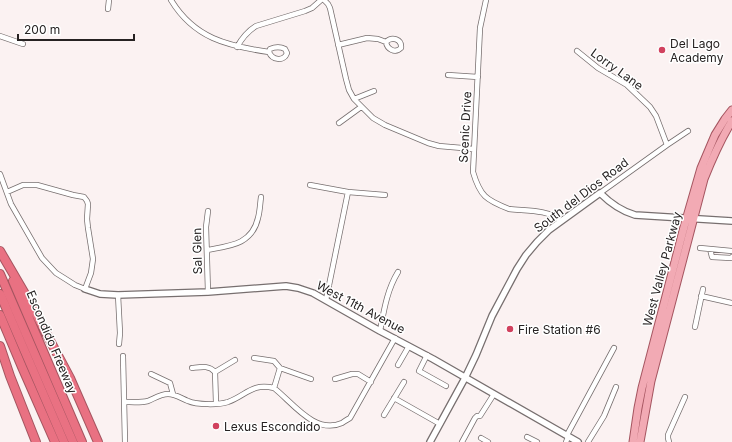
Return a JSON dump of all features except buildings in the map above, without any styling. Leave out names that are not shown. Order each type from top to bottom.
[{"type":"highway","name":"Escondido Freeway","points":[[0,252],[82,442]]},
{"type":"highway","points":[[0,252],[28,299],[70,378],[98,442]]},
{"type":"highway","points":[[0,274],[73,442]]},
{"type":"highway","points":[[0,294],[64,442]]},
{"type":"highway","points":[[0,315],[56,442]]},
{"type":"highway","points":[[0,346],[36,442]]},
{"type":"main road","name":"West Valley Parkway","points":[[633,442],[642,388],[690,218],[701,168],[715,135],[732,110]]},
{"type":"main road","name":"West Valley Parkway","points":[[640,442],[651,381],[691,226],[690,218],[710,162],[732,121]]},
{"type":"street","points":[[108,9],[109,0]]},
{"type":"street","points":[[171,0],[184,18],[205,35],[237,47],[269,52]]},
{"type":"street","points":[[237,47],[250,30],[256,26],[305,11],[312,8],[321,0]]},
{"type":"street","points":[[324,0],[330,8],[346,79],[350,90],[354,99],[373,118],[385,125],[428,143],[439,146],[474,149]]},
{"type":"street","name":"Scenic Drive","points":[[486,0],[480,28],[474,149],[473,172],[477,186],[489,200],[509,209],[551,214],[560,221]]},
{"type":"street","points":[[0,36],[22,44]]},
{"type":"street","points":[[338,45],[367,38],[378,39],[386,42]]},
{"type":"street","name":"Lorry Lane","points":[[577,51],[598,68],[627,85],[650,107],[656,116],[667,145]]},
{"type":"street","points":[[448,75],[478,76]]},
{"type":"street","points":[[354,99],[374,91]]},
{"type":"street","points":[[339,122],[362,107]]},
{"type":"street","name":"South del Dios Road","points":[[432,441],[465,378],[492,316],[526,255],[549,230],[560,221],[688,131]]},
{"type":"street","points":[[0,174],[7,192],[18,216],[42,258],[56,273],[75,285],[85,289],[91,273],[93,259],[87,219],[87,201],[84,198],[37,185],[23,185],[7,192]]},
{"type":"street","points":[[310,185],[348,192],[385,195]]},
{"type":"street","points":[[326,300],[348,192]]},
{"type":"street","points":[[600,193],[606,200],[618,209],[635,215],[732,221]]},
{"type":"street","points":[[207,250],[236,244],[249,237],[259,218],[261,197]]},
{"type":"street","name":"Sal Glen","points":[[208,211],[206,227],[208,292]]},
{"type":"street","points":[[700,248],[732,251]]},
{"type":"street","points":[[710,249],[712,257],[732,257]]},
{"type":"street","points":[[380,331],[388,291],[392,280],[398,272]]},
{"type":"street","name":"West 11th Avenue","points":[[85,289],[100,294],[118,295],[208,292],[286,286],[298,288],[313,293],[326,300],[494,394],[567,438],[578,442]]},
{"type":"street","points":[[695,327],[703,289]]},
{"type":"street","points":[[118,295],[120,333],[119,344]]},
{"type":"street","points":[[701,296],[732,303]]},
{"type":"street","points":[[124,402],[147,401],[162,395],[173,394],[194,403],[228,402],[254,388],[267,387],[274,388],[307,417],[321,425],[342,423],[350,418],[395,338]]},
{"type":"street","points":[[398,365],[409,346]]},
{"type":"street","points":[[567,438],[614,348]]},
{"type":"street","points":[[123,356],[125,442]]},
{"type":"street","points":[[427,356],[419,371],[446,386]]},
{"type":"street","points":[[254,358],[274,361],[280,368],[311,379]]},
{"type":"street","points":[[215,372],[235,360]]},
{"type":"street","points":[[192,368],[212,368],[215,372],[216,403]]},
{"type":"street","points":[[274,388],[280,368]]},
{"type":"street","points":[[151,374],[170,383],[173,394]]},
{"type":"street","points":[[335,379],[352,374],[358,374],[371,382]]},
{"type":"street","points":[[384,415],[404,382]]},
{"type":"street","points":[[588,442],[604,416],[616,387]]},
{"type":"street","points":[[462,442],[475,418],[480,416],[494,394]]},
{"type":"street","points":[[669,442],[668,435],[685,397]]},
{"type":"street","points":[[394,398],[440,424]]},
{"type":"street","points":[[527,437],[537,442]]},
{"type":"street","points":[[480,438],[488,442]]},
{"type":"place","name":"Del Lago Academy","points":[[662,50]]},
{"type":"place","name":"Fire Station #6","points":[[510,329]]},
{"type":"place","name":"Lexus Escondido","points":[[216,426]]}]
